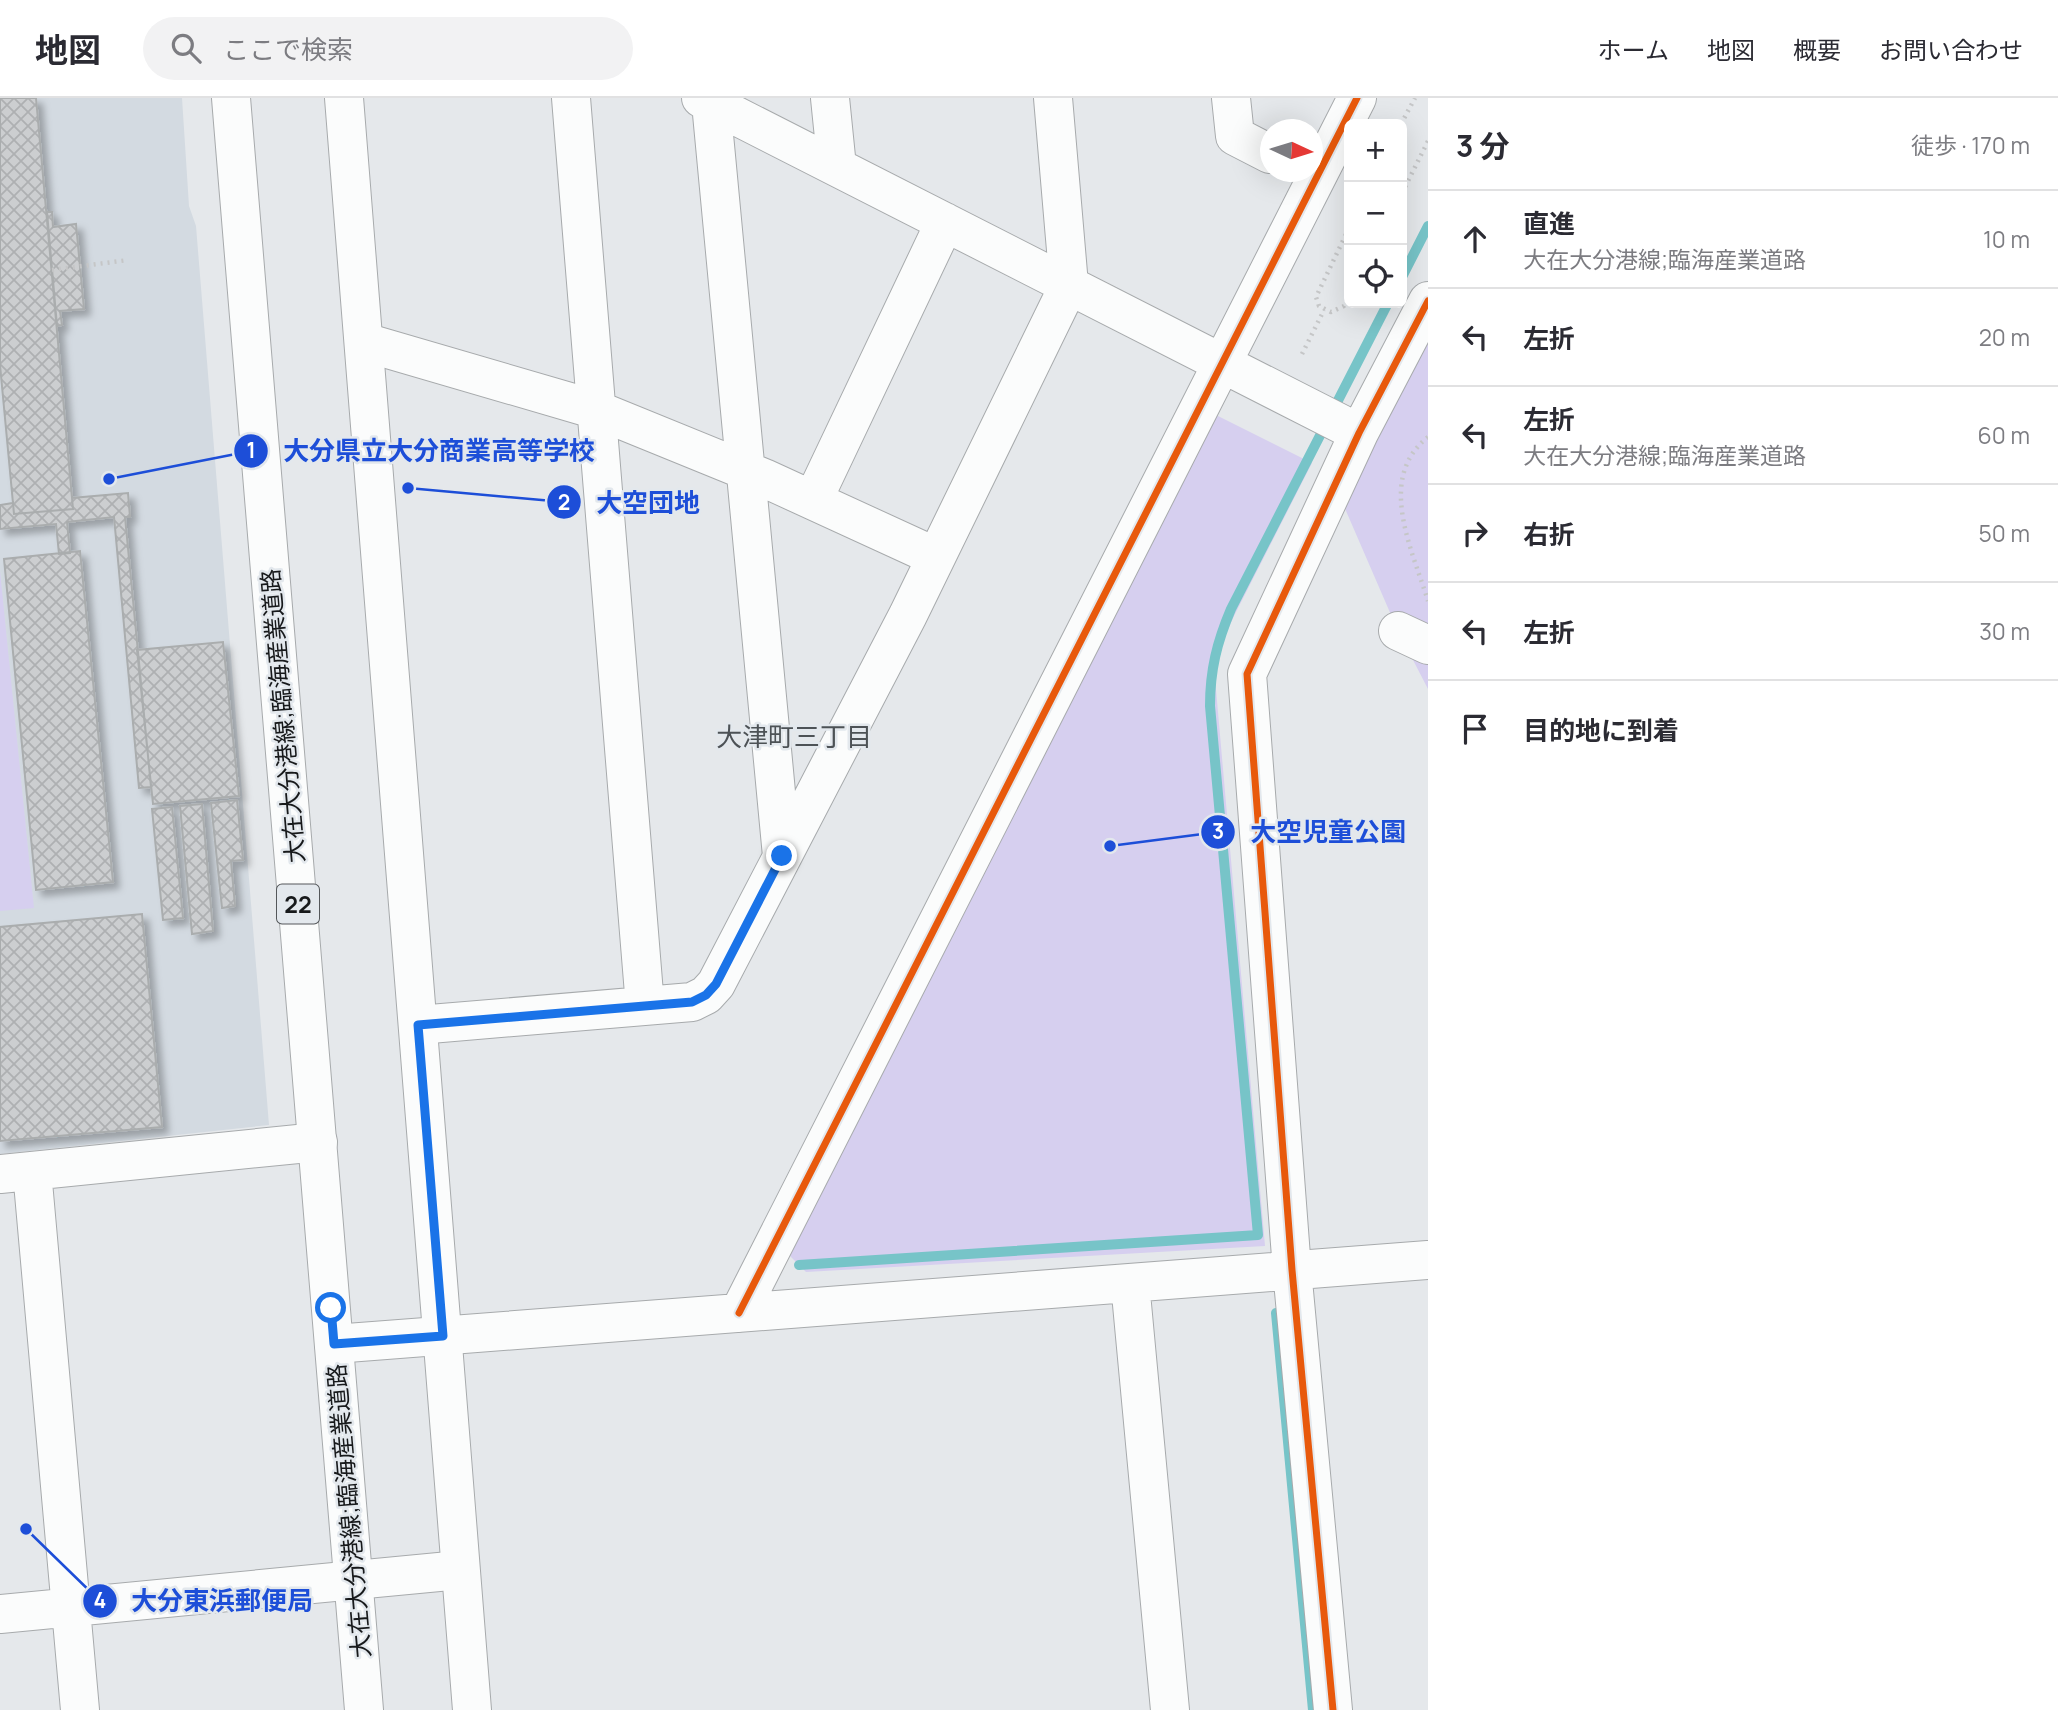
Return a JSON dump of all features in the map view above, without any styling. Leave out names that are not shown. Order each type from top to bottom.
[{"type":"street","name":"大在大分港線;臨海産業道路","points":[[231,98],[365,1710]]},
{"type":"street","points":[[344,98],[472,1710]]},
{"type":"street","points":[[571,98],[645,1006]]},
{"type":"street","points":[[830,98],[837,167]]},
{"type":"street","points":[[418,1025],[692,1002],[711,990],[908,615],[934,556],[1069,285],[1053,98]]},
{"type":"street","points":[[1231,98],[1235,136],[1260,149]]},
{"type":"street","points":[[1323,154],[1357,98]]},
{"type":"street","points":[[706,100],[1359,433]]},
{"type":"street","points":[[706,100],[747,471],[782,856]]},
{"type":"street","points":[[739,1313],[1221,362],[1307,182]]},
{"type":"street","points":[[813,500],[945,222]]},
{"type":"street","points":[[1333,1710],[1292,1270],[1247,674],[1359,433],[1428,302]]},
{"type":"street","points":[[364,342],[597,410],[747,471],[934,556]]},
{"type":"street","points":[[80,1710],[71,1607],[16,1173],[318,1142]]},
{"type":"street","points":[[334,1344],[1428,1260]]},
{"type":"street","points":[[1130,1283],[1170,1710]]},
{"type":"street","points":[[0,1614],[460,1570]]},
{"type":"path","points":[[1404,119],[1415,98]]},
{"type":"path","points":[[1408,180],[1428,141]]},
{"type":"path","points":[[1344,238],[1317,291],[1317,302],[1325,310],[1339,310],[1344,304]]},
{"type":"path","points":[[52,270],[128,260]]},
{"type":"path","points":[[1302,354],[1325,310]]},
{"type":"path","points":[[1428,438],[1414,448],[1401,474],[1400,505],[1428,601]]},
{"type":"shaded area","points":[[0,98],[182,98],[189,206],[196,226],[269,1125],[0,1154]]},
{"type":"shaded area","points":[[1428,343],[1428,689],[1398,631],[1343,504]]},
{"type":"shaded area","points":[[1214,414],[1312,463],[1234,616],[1221,645],[1215,678],[1265,1246],[806,1272],[784,1250]]},
{"type":"shaded area","points":[[0,571],[34,908],[0,911]]},
{"type":"building","points":[[0,98],[36,98],[73,509],[14,514],[0,365]]},
{"type":"building","points":[[47,212],[52,212],[53,227],[76,224],[84,309],[60,311],[62,325],[57,326]]},
{"type":"building","points":[[128,493],[130,517],[125,517],[151,787],[139,788],[114,517],[67,522],[70,553],[59,554],[56,524],[0,529],[0,505],[13,503],[14,514],[73,509],[72,498]]},
{"type":"building","points":[[80,551],[113,882],[36,890],[4,559]]},
{"type":"building","points":[[223,642],[239,796],[153,804],[137,650]]},
{"type":"building","points":[[237,800],[243,860],[231,861],[235,906],[222,908],[211,803]]},
{"type":"building","points":[[202,804],[213,931],[192,934],[180,806]]},
{"type":"building","points":[[172,807],[183,918],[163,920],[152,809]]},
{"type":"building","points":[[142,914],[162,1127],[0,1141],[0,927]]},
{"type":"waterway","points":[[1407,267],[1428,226]]},
{"type":"waterway","points":[[799,1265],[1258,1235],[1210,706],[1213,668],[1231,609],[1385,308]]},
{"type":"waterway","points":[[1276,1313],[1313,1710]]},
{"type":"cycle path","points":[[739,1313],[1357,98]]},
{"type":"cycle path","points":[[1333,1710],[1292,1270],[1247,674],[1359,433],[1428,301]]},
{"type":"place","name":"大分県立大分商業高等学校","points":[[109,479]]},
{"type":"place","name":"大空団地","points":[[408,488]]},
{"type":"place","name":"大空児童公園","points":[[1110,846]]},
{"type":"place","name":"大分東浜郵便局","points":[[26,1529]]},
{"type":"district","name":"大津町三丁目","points":[[794,736]]},
{"type":"route","points":[[331,1308],[334,1344],[443,1336],[418,1025],[692,1002],[706,995],[716,984],[782,856]]}]
